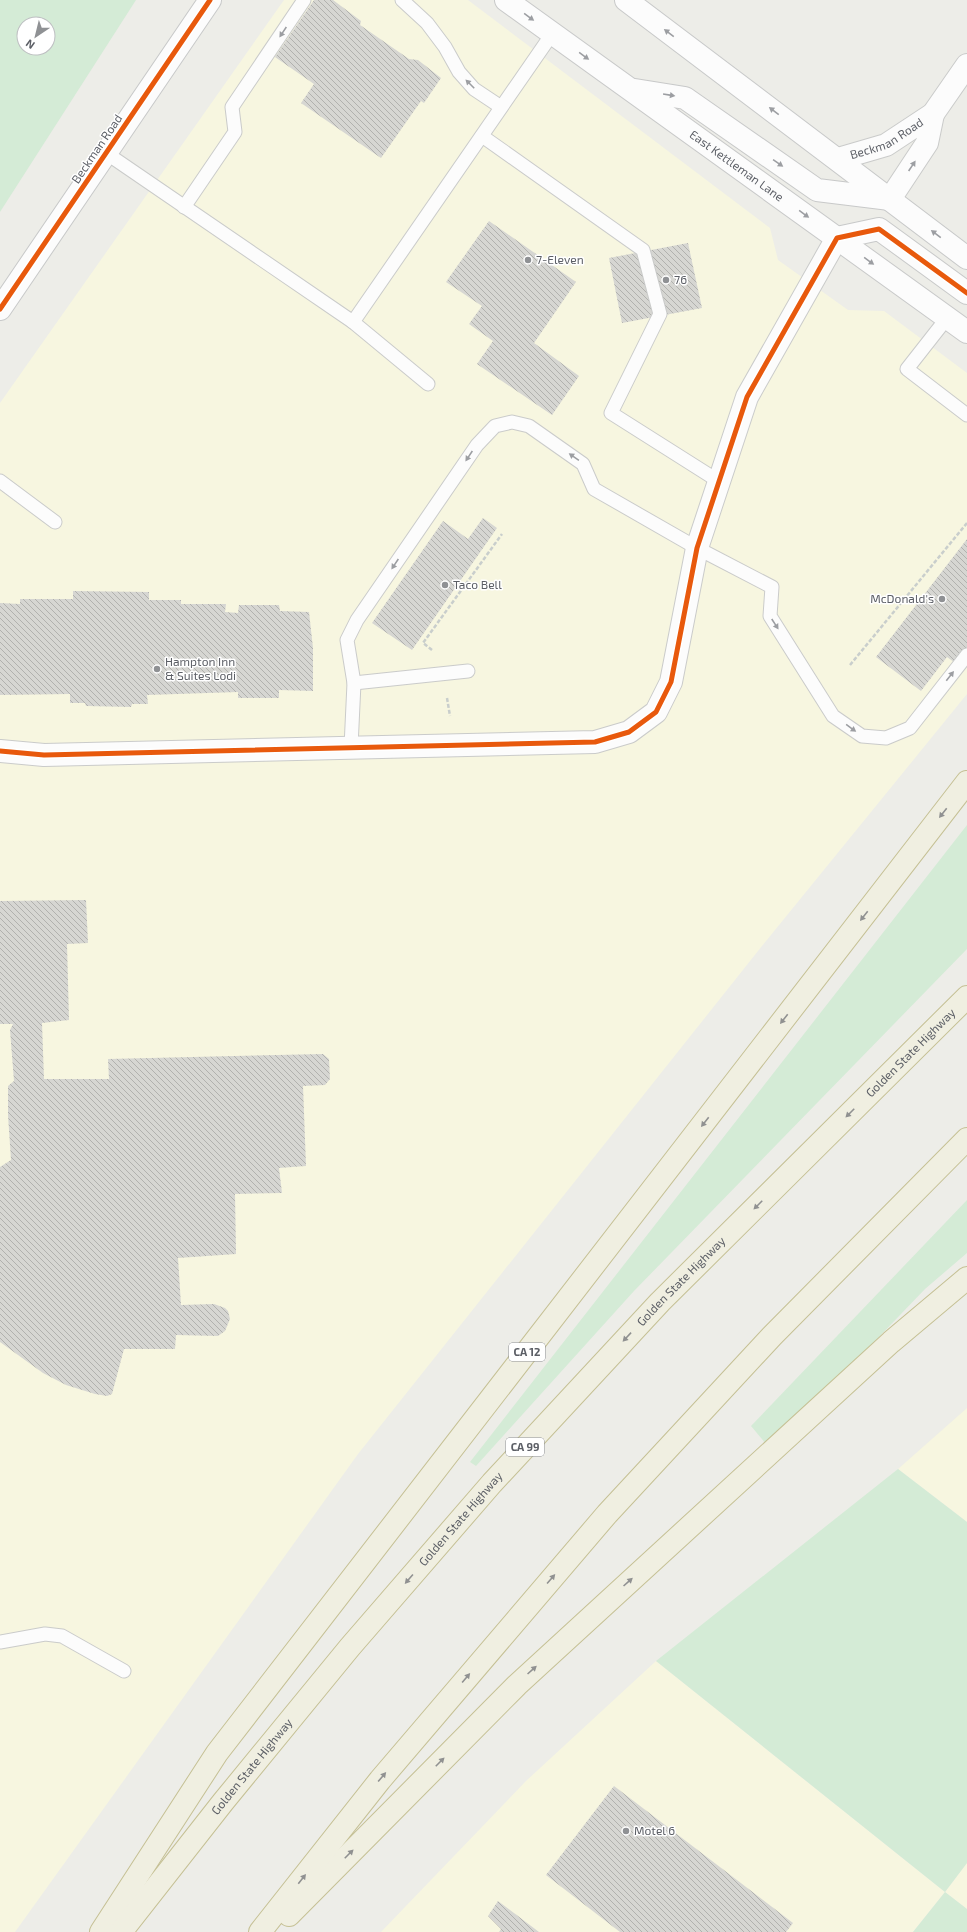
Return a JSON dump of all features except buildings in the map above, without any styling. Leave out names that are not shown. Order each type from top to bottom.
[{"type":"highway","name":"CA 12","points":[[101,1932],[217,1753],[967,782]]},
{"type":"highway","name":"Golden State Highway","points":[[121,1932],[223,1802],[350,1647],[492,1483],[660,1302],[967,997]]},
{"type":"highway","points":[[260,1932],[380,1780],[607,1514],[772,1336],[967,1139]]},
{"type":"highway","points":[[272,1932],[517,1684],[891,1342],[967,1278]]},
{"type":"street","name":"Beckman Road","points":[[0,310],[210,0]]},
{"type":"street","name":"East Kettleman Lane","points":[[506,0],[967,332]]},
{"type":"street","points":[[626,0],[967,258]]},
{"type":"street","name":"Beckman Road","points":[[838,159],[886,145],[933,114],[967,65]]},
{"type":"street","points":[[630,89],[685,98],[817,190],[890,199]]},
{"type":"street","name":"Beckman Road","points":[[890,199],[927,143],[933,114]]},
{"type":"street","points":[[0,751],[44,755],[595,742],[629,732],[656,712],[672,682],[698,548],[747,397],[837,238],[879,229],[967,293]]},
{"type":"lane","points":[[184,207],[234,132],[232,107],[304,0]]},
{"type":"lane","points":[[402,0],[427,22],[445,47],[458,72],[474,89],[502,107]]},
{"type":"lane","points":[[353,322],[552,34]]},
{"type":"lane","points":[[482,136],[643,250],[660,314],[611,414],[720,482]]},
{"type":"lane","points":[[106,154],[353,322],[428,384]]},
{"type":"lane","points":[[947,318],[907,369],[967,415]]},
{"type":"lane","points":[[351,748],[354,683],[347,640],[357,620],[477,445],[495,426],[512,422],[529,426],[584,464],[594,489],[698,548],[772,587],[770,616],[833,716],[862,736],[886,738],[910,728],[967,655]]},
{"type":"lane","points":[[0,481],[54,522]]},
{"type":"lane","points":[[354,683],[468,671]]},
{"type":"lane","points":[[0,1642],[45,1634],[62,1636],[124,1671]]},
{"type":"path","points":[[850,665],[967,523]]},
{"type":"path","points":[[451,721],[436,652],[423,642],[502,534]]},
{"type":"shaded area","points":[[0,0],[136,0],[0,212]]},
{"type":"shaded area","points":[[284,0],[468,0],[770,228],[778,260],[848,310],[884,311],[967,373],[967,694],[758,951],[358,1454],[15,1932],[0,1932],[0,403]]},
{"type":"shaded area","points":[[967,825],[967,949],[634,1291],[476,1466],[470,1462]]},
{"type":"shaded area","points":[[967,1200],[967,1253],[925,1289],[827,1391],[766,1444],[751,1426]]},
{"type":"shaded area","points":[[967,1408],[967,1522],[898,1469]]},
{"type":"shaded area","points":[[898,1469],[967,1522],[967,1863],[945,1892],[656,1661]]},
{"type":"shaded area","points":[[656,1661],[945,1892],[913,1932],[381,1932],[526,1781]]},
{"type":"shaded area","points":[[967,1863],[967,1909],[945,1892]]},
{"type":"shaded area","points":[[945,1892],[967,1909],[967,1932],[913,1932]]},
{"type":"cycle path","points":[[0,309],[210,0]]},
{"type":"cycle path","points":[[0,751],[44,755],[595,742],[629,732],[656,712],[671,682],[697,548],[747,397],[837,238],[879,229],[967,293]]},
{"type":"place","name":"7-Eleven","points":[[528,260]]},
{"type":"place","name":"76","points":[[666,280]]},
{"type":"place","name":"Taco Bell","points":[[445,585]]},
{"type":"place","name":"McDonald's","points":[[942,599]]},
{"type":"place","name":"Hampton Inn & Suites Lodi","points":[[157,669]]},
{"type":"place","name":"Motel 6","points":[[626,1831]]}]
